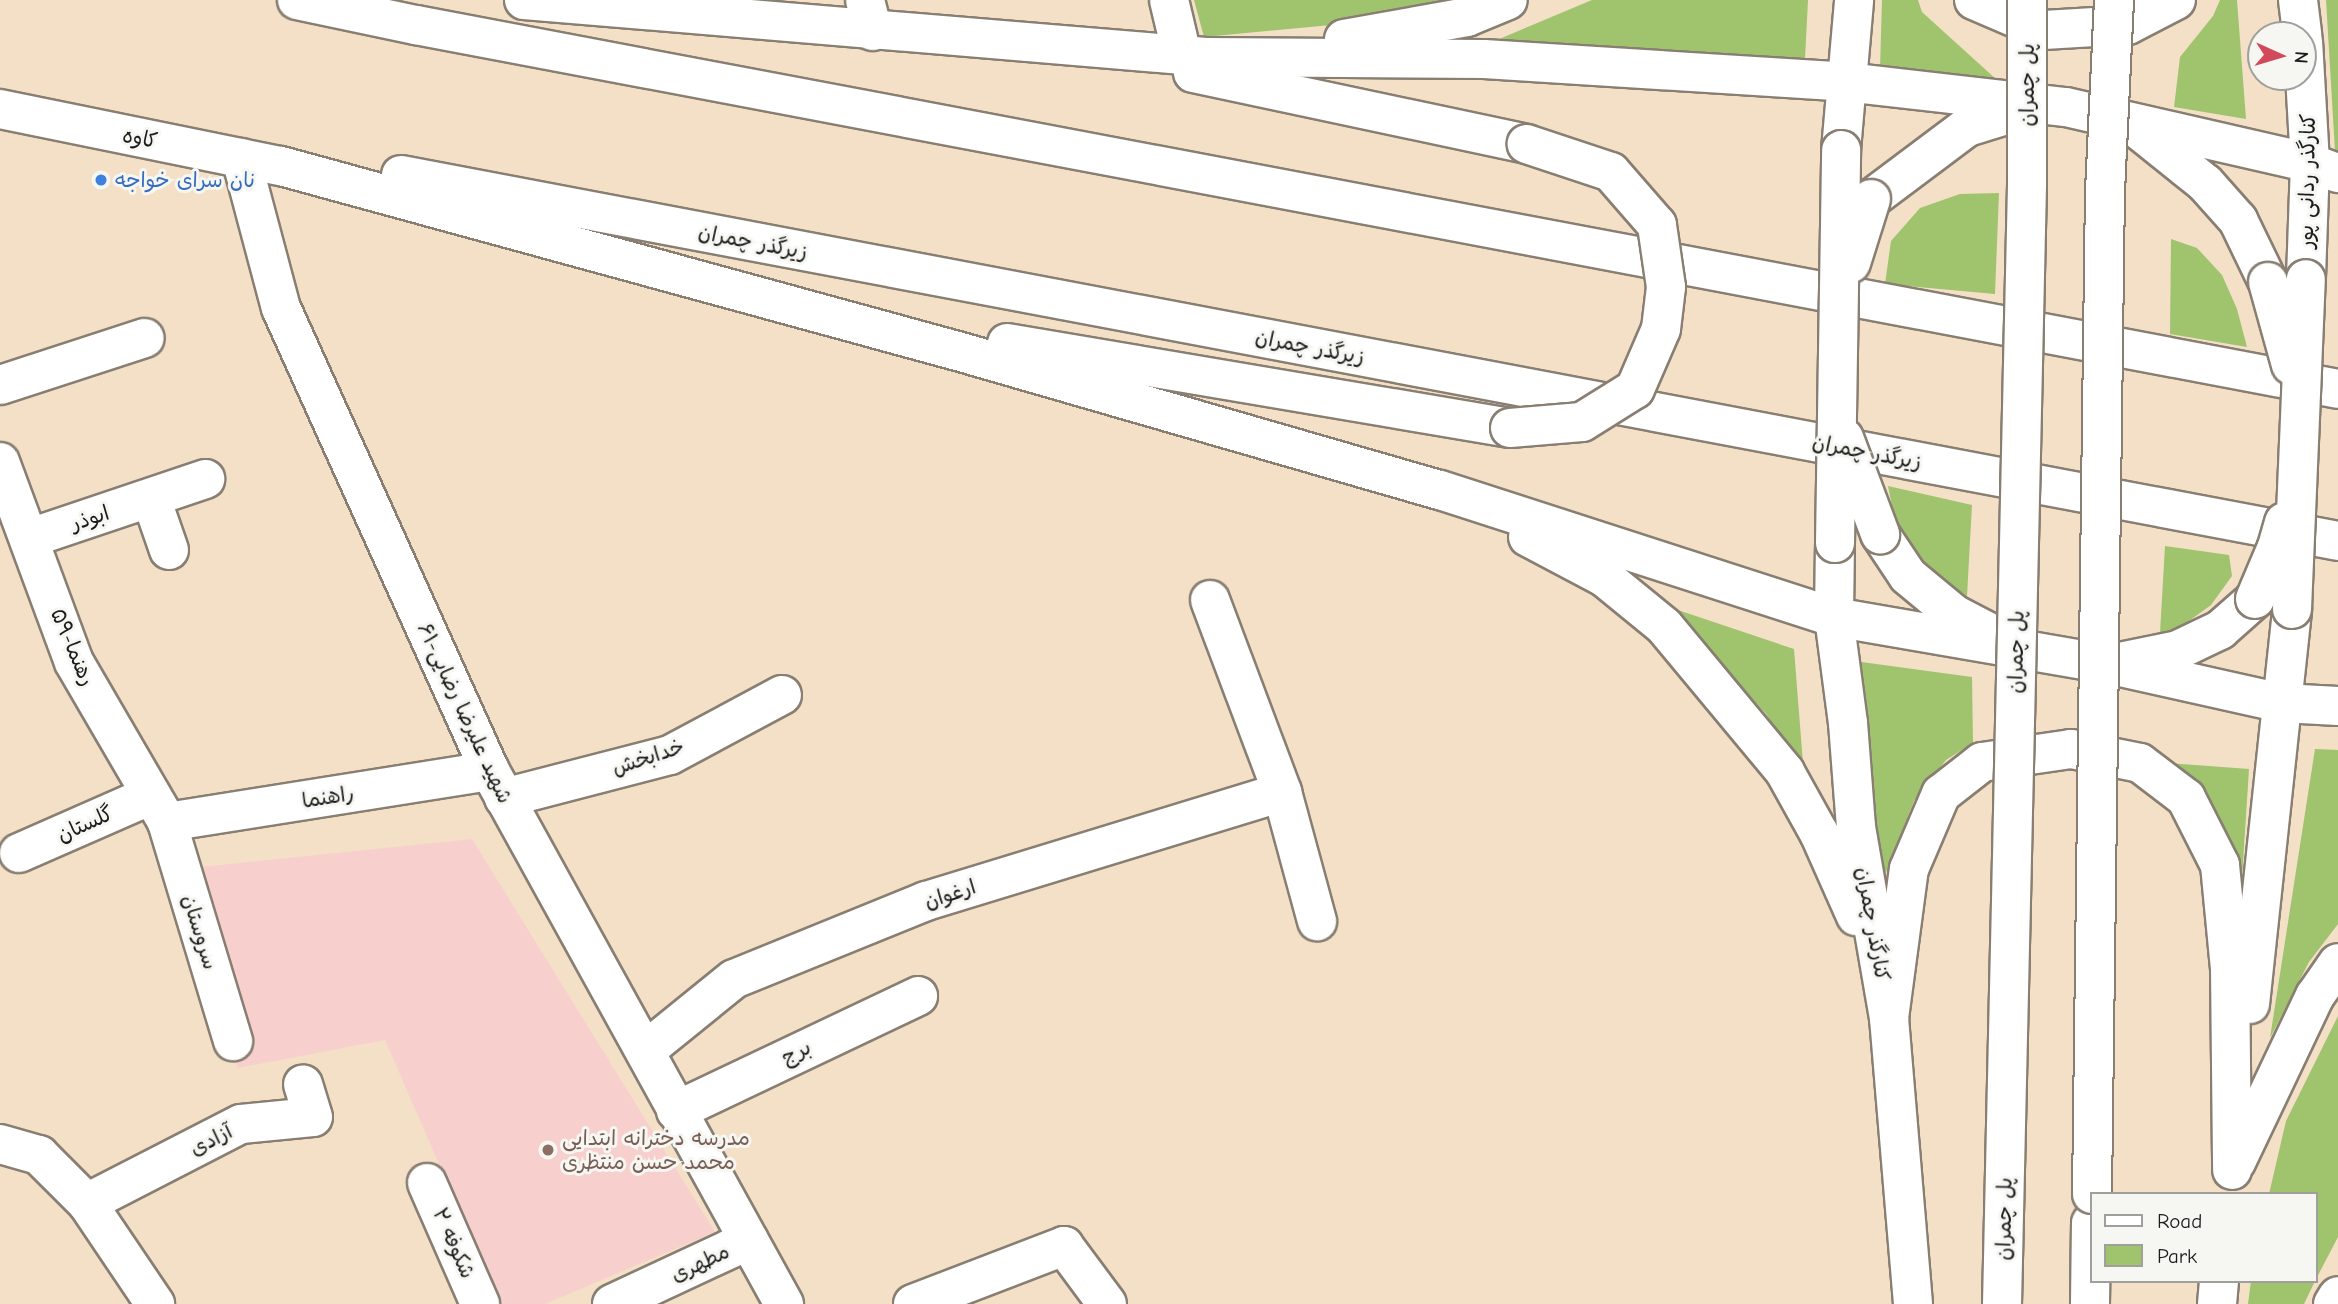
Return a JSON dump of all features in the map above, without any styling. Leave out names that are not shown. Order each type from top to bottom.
[{"type":"main road","points":[[297,0],[416,25],[2338,388]]},
{"type":"main road","points":[[524,0],[869,16],[1050,44],[1527,144],[1611,172],[1657,225],[1666,287],[1661,328],[1635,389],[1582,422],[1510,428],[815,312]]},
{"type":"main road","points":[[1168,0],[1194,56]]},
{"type":"main road","points":[[1194,56],[1386,33],[1467,18],[1508,0]]},
{"type":"main road","name":"کنارگذر چمران","points":[[1854,0],[1841,150],[1835,617],[1848,723],[1856,827],[1889,1018],[1913,1304]]},
{"type":"main road","points":[[1974,0],[2044,30],[2128,25],[2176,0]]},
{"type":"main road","name":"پل چمران","points":[[2002,1304],[2027,184],[2027,0]]},
{"type":"main road","points":[[2092,1192],[2105,191],[2114,0]]},
{"type":"main road","points":[[2298,0],[2300,21]]},
{"type":"main road","points":[[1050,44],[1194,56],[1484,58],[1846,82],[2041,104],[2127,121],[2324,168]]},
{"type":"main road","name":"کنارگذر ردانی پور","points":[[2298,467],[2306,279],[2324,168],[2311,91]]},
{"type":"main road","points":[[1838,305],[1871,199],[1967,127],[2041,104]]},
{"type":"main road","name":"کاوه","points":[[0,109],[281,166]]},
{"type":"main road","points":[[2127,121],[2204,183],[2238,220],[2268,282],[2301,397]]},
{"type":"main road","name":"۶۱-شهید علیرضا رضایی","points":[[241,158],[281,308],[497,785],[784,1304]]},
{"type":"main road","points":[[281,166],[815,312],[1440,490],[1835,617],[2107,664],[2282,703],[2338,706]]},
{"type":"main road","name":"زیرگذر چمران","points":[[281,166],[389,173],[2338,541]]},
{"type":"main road","points":[[0,385],[145,338]]},
{"type":"main road","points":[[1836,417],[1880,534],[1908,576],[1954,614],[2025,650]]},
{"type":"main road","name":"۵۹-رهنما","points":[[0,462],[74,662],[159,809]]},
{"type":"main road","points":[[2107,664],[2178,650],[2220,630],[2255,599],[2277,547],[2298,467]]},
{"type":"main road","points":[[2230,1182],[2292,609],[2298,467]]},
{"type":"main road","name":"ابوذر","points":[[30,538],[205,479]]},
{"type":"main road","points":[[1440,490],[1604,577],[1664,626],[1707,676],[1785,772],[1819,833],[1852,903],[1889,1018]]},
{"type":"main road","points":[[151,498],[169,550]]},
{"type":"main road","points":[[1210,600],[1282,792],[1317,920]]},
{"type":"main road","name":"خدابخش","points":[[497,785],[670,755],[782,695]]},
{"type":"main road","points":[[1889,1018],[1909,869],[1941,794],[1982,762],[2071,748],[2140,762],[2186,798],[2220,865],[2230,968],[2230,1182]]},
{"type":"main road","name":"راهنما","points":[[159,809],[497,785]]},
{"type":"main road","name":"ارغوان","points":[[645,1051],[734,979],[888,916],[926,901],[1282,792]]},
{"type":"main road","name":"گلستان","points":[[19,853],[159,809]]},
{"type":"main road","name":"سروستان","points":[[159,809],[233,1041]]},
{"type":"main road","points":[[2230,1182],[2315,996],[2338,963]]},
{"type":"main road","name":"برج","points":[[676,1111],[918,996]]},
{"type":"main road","name":"آزادی","points":[[87,1203],[241,1125],[313,1116],[303,1085]]},
{"type":"main road","points":[[0,1144],[39,1154],[87,1203],[155,1304]]},
{"type":"main road","name":"شکوفه ۲","points":[[427,1183],[480,1304]]},
{"type":"main road","name":"مطهری","points":[[612,1304],[749,1240]]},
{"type":"main road","points":[[913,1304],[1064,1246],[1107,1304]]},
{"type":"main road","points":[[2090,1283],[2090,1304]]},
{"type":"main road","points":[[2217,1304],[2219,1283]]},
{"type":"main road","points":[[2333,1304],[2338,1296]]},
{"type":"shaded area","name":"مدرسه دخترانه ابتدایی محمد حسن منتظری","points":[[472,839],[715,1232],[545,1304],[500,1304],[385,1040],[238,1068],[181,869]]},
{"type":"green space","points":[[1194,0],[1445,0],[1342,24],[1204,37]]},
{"type":"green space","points":[[1592,0],[1808,0],[1805,59],[1485,45]]},
{"type":"green space","points":[[1882,0],[1918,0],[1922,12],[1997,80],[1880,69]]},
{"type":"green space","points":[[2220,0],[2237,0],[2246,119],[2174,107],[2180,57],[2213,16]]},
{"type":"green space","points":[[2326,0],[2338,0],[2338,152],[2335,151]]},
{"type":"green space","points":[[1999,193],[1995,294],[1885,284],[1891,241],[1920,208],[1960,194]]},
{"type":"green space","points":[[2171,239],[2197,248],[2222,275],[2237,309],[2247,347],[2170,334]]},
{"type":"green space","points":[[1888,486],[1972,505],[1967,596],[1937,576],[1909,549],[1894,516]]},
{"type":"green space","points":[[2165,546],[2229,555],[2232,576],[2211,605],[2182,626],[2160,633]]},
{"type":"green space","points":[[1660,604],[1794,649],[1804,776],[1766,714],[1724,667]]},
{"type":"green space","points":[[1854,661],[1972,677],[1973,743],[1946,760],[1914,801],[1883,880]]},
{"type":"green space","points":[[2315,749],[2338,750],[2338,924],[2309,962],[2270,1038]]},
{"type":"green space","points":[[2168,763],[2249,769],[2240,910]]},
{"type":"green space","points":[[2338,1016],[2338,1237],[2317,1277],[2317,1192],[2269,1192],[2286,1121]]},
{"type":"green space","points":[[2251,1283],[2314,1283],[2304,1304],[2248,1304]]},
{"type":"place","name":"نان سرای خواجه","points":[[101,180]]},
{"type":"place","name":"مدرسه دخترانه ابتدایی محمد حسن منتظری","points":[[548,1150]]}]
